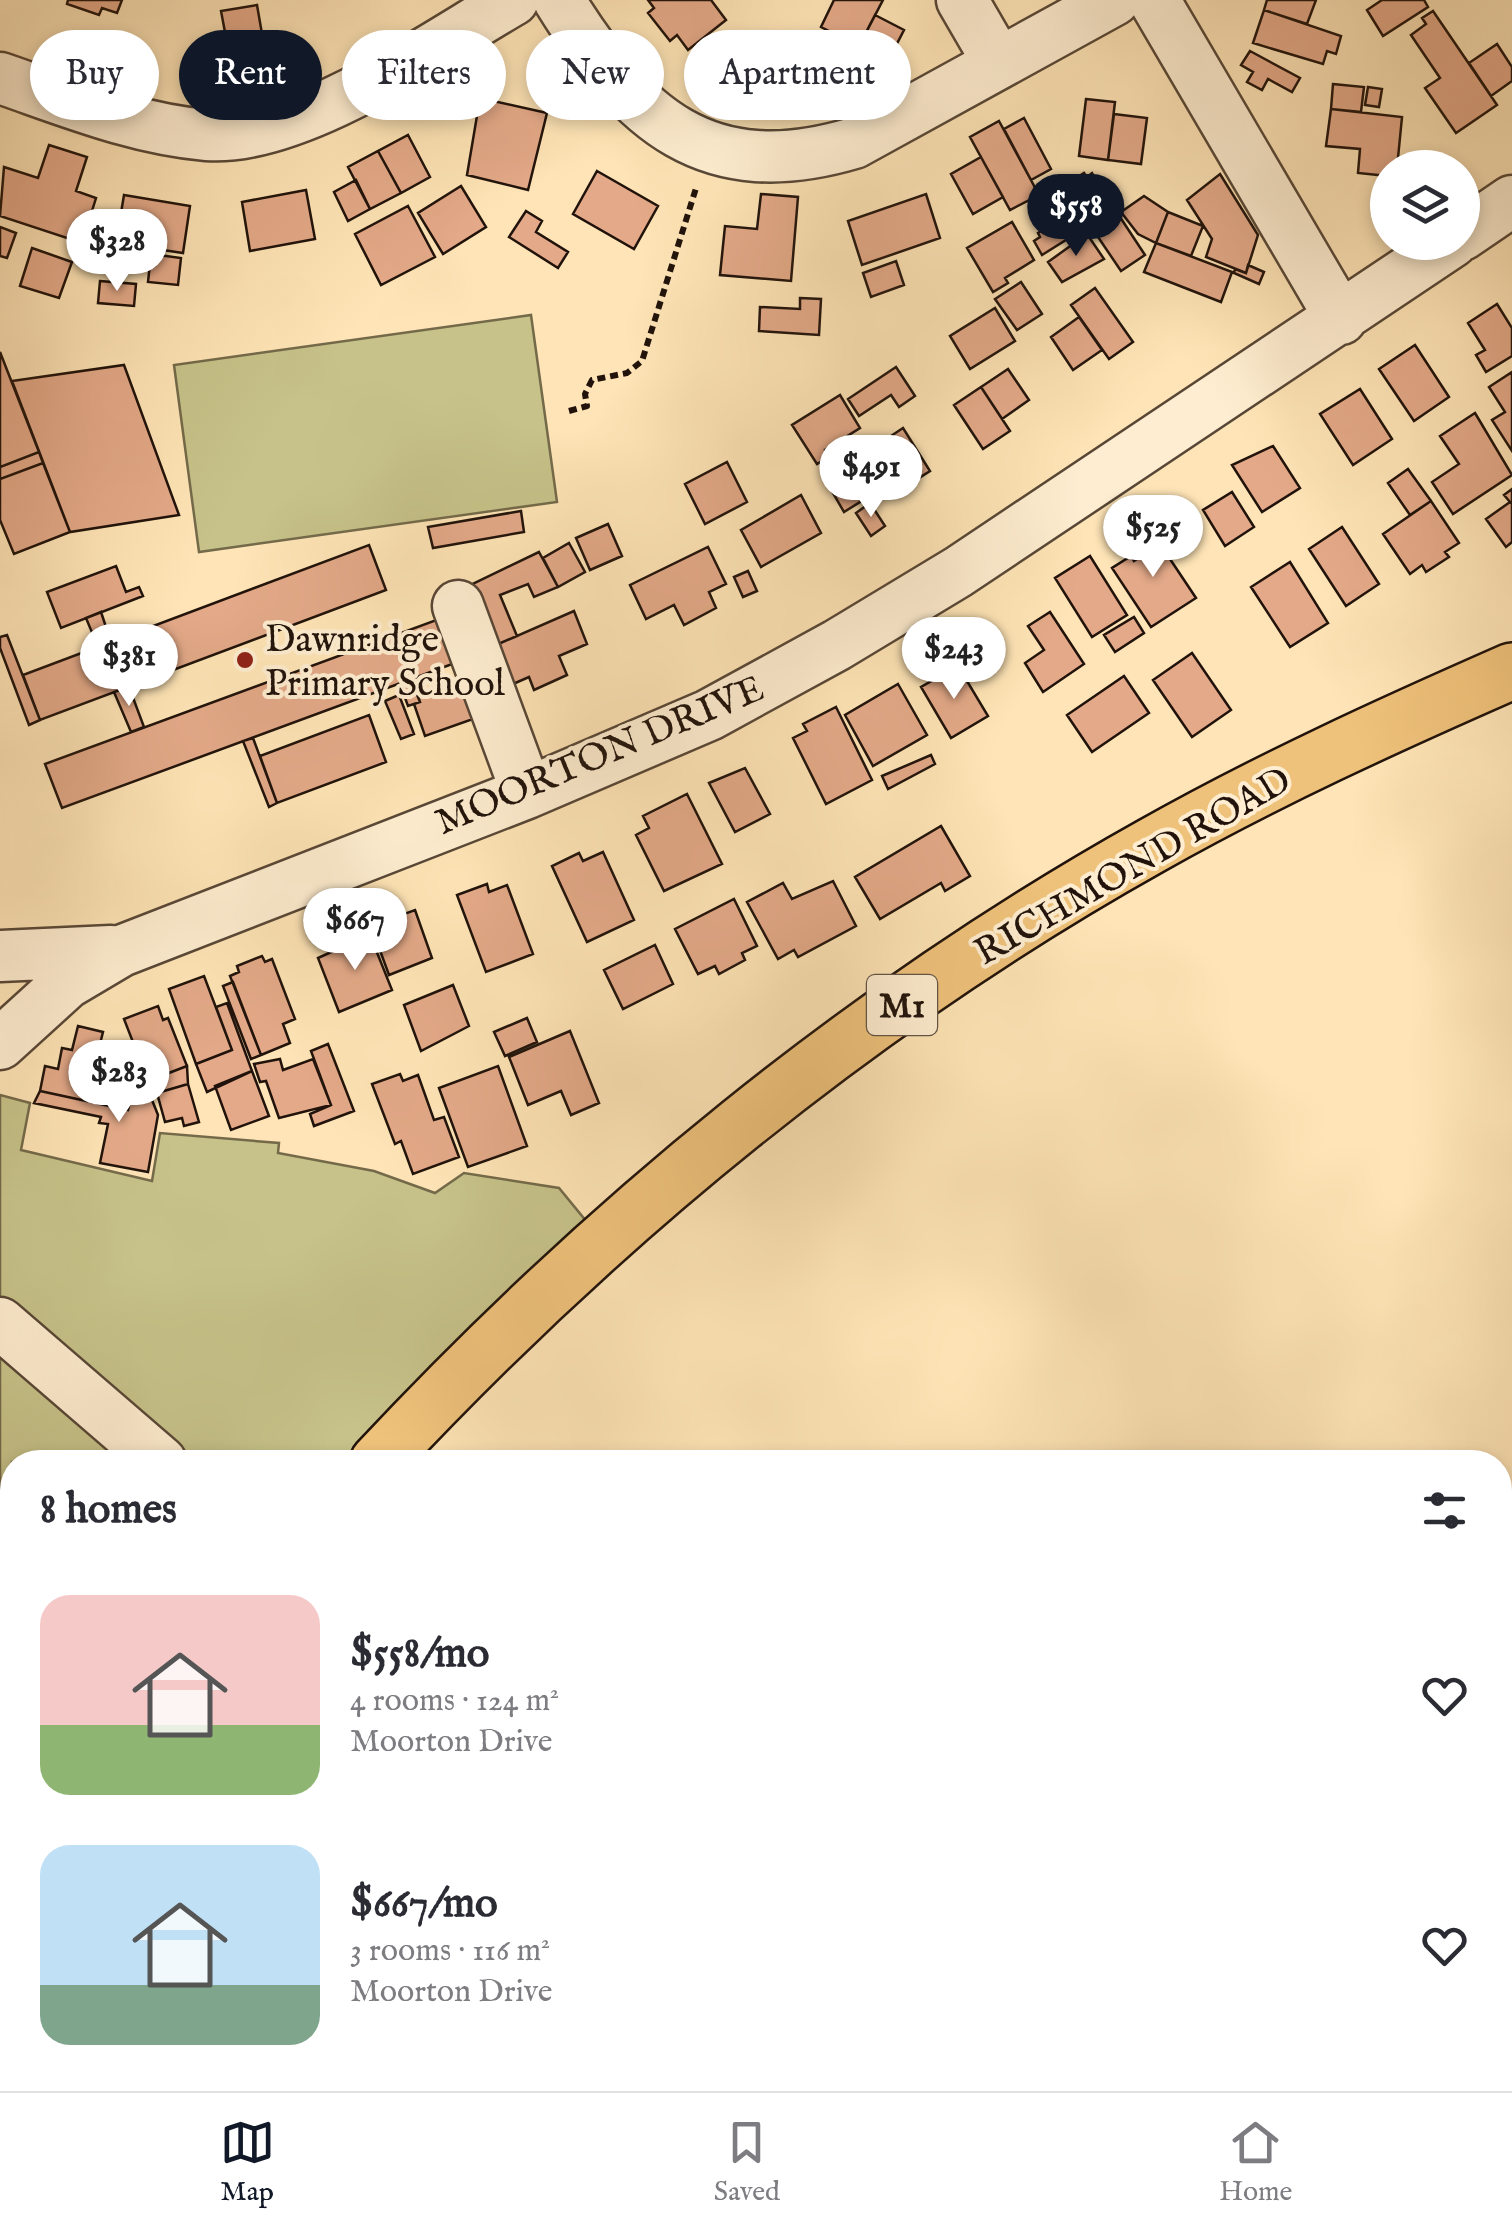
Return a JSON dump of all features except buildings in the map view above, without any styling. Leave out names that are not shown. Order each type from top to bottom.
[{"type":"highway","name":"RICHMOND ROAD","points":[[390,1450],[552,1287],[681,1173],[796,1081],[953,969],[1149,847],[1348,742],[1512,671]]},
{"type":"street","points":[[0,78],[105,114],[157,127],[211,135],[257,129],[341,99],[513,0]]},
{"type":"street","points":[[559,0],[595,58],[637,106],[670,129],[739,154],[813,155],[854,143],[1114,0]]},
{"type":"street","points":[[962,0],[998,62]]},
{"type":"street","points":[[1154,0],[1341,319]]},
{"type":"street","points":[[1480,223],[1512,201]]},
{"type":"street","name":"MOORTON DRIVE","points":[[0,1044],[67,983],[122,951],[527,793],[709,715],[838,645],[958,572],[1426,260]]},
{"type":"street","points":[[458,606],[527,793]]},
{"type":"street","name":"MOORTON DRIVE","points":[[0,956],[122,951]]},
{"type":"street","points":[[3,1321],[148,1450]]},
{"type":"path","points":[[569,411],[587,406],[585,394],[592,380],[627,373],[642,361],[709,145]]},
{"type":"shaded area","points":[[531,315],[557,502],[199,552],[174,365]]},
{"type":"shaded area","points":[[0,1095],[30,1103],[21,1150],[152,1181],[160,1133],[279,1143],[278,1153],[374,1171],[435,1193],[464,1173],[559,1188],[600,1238],[386,1450],[0,1450]]},
{"type":"place","name":"Dawnridge Primary School","points":[[245,660]]}]
